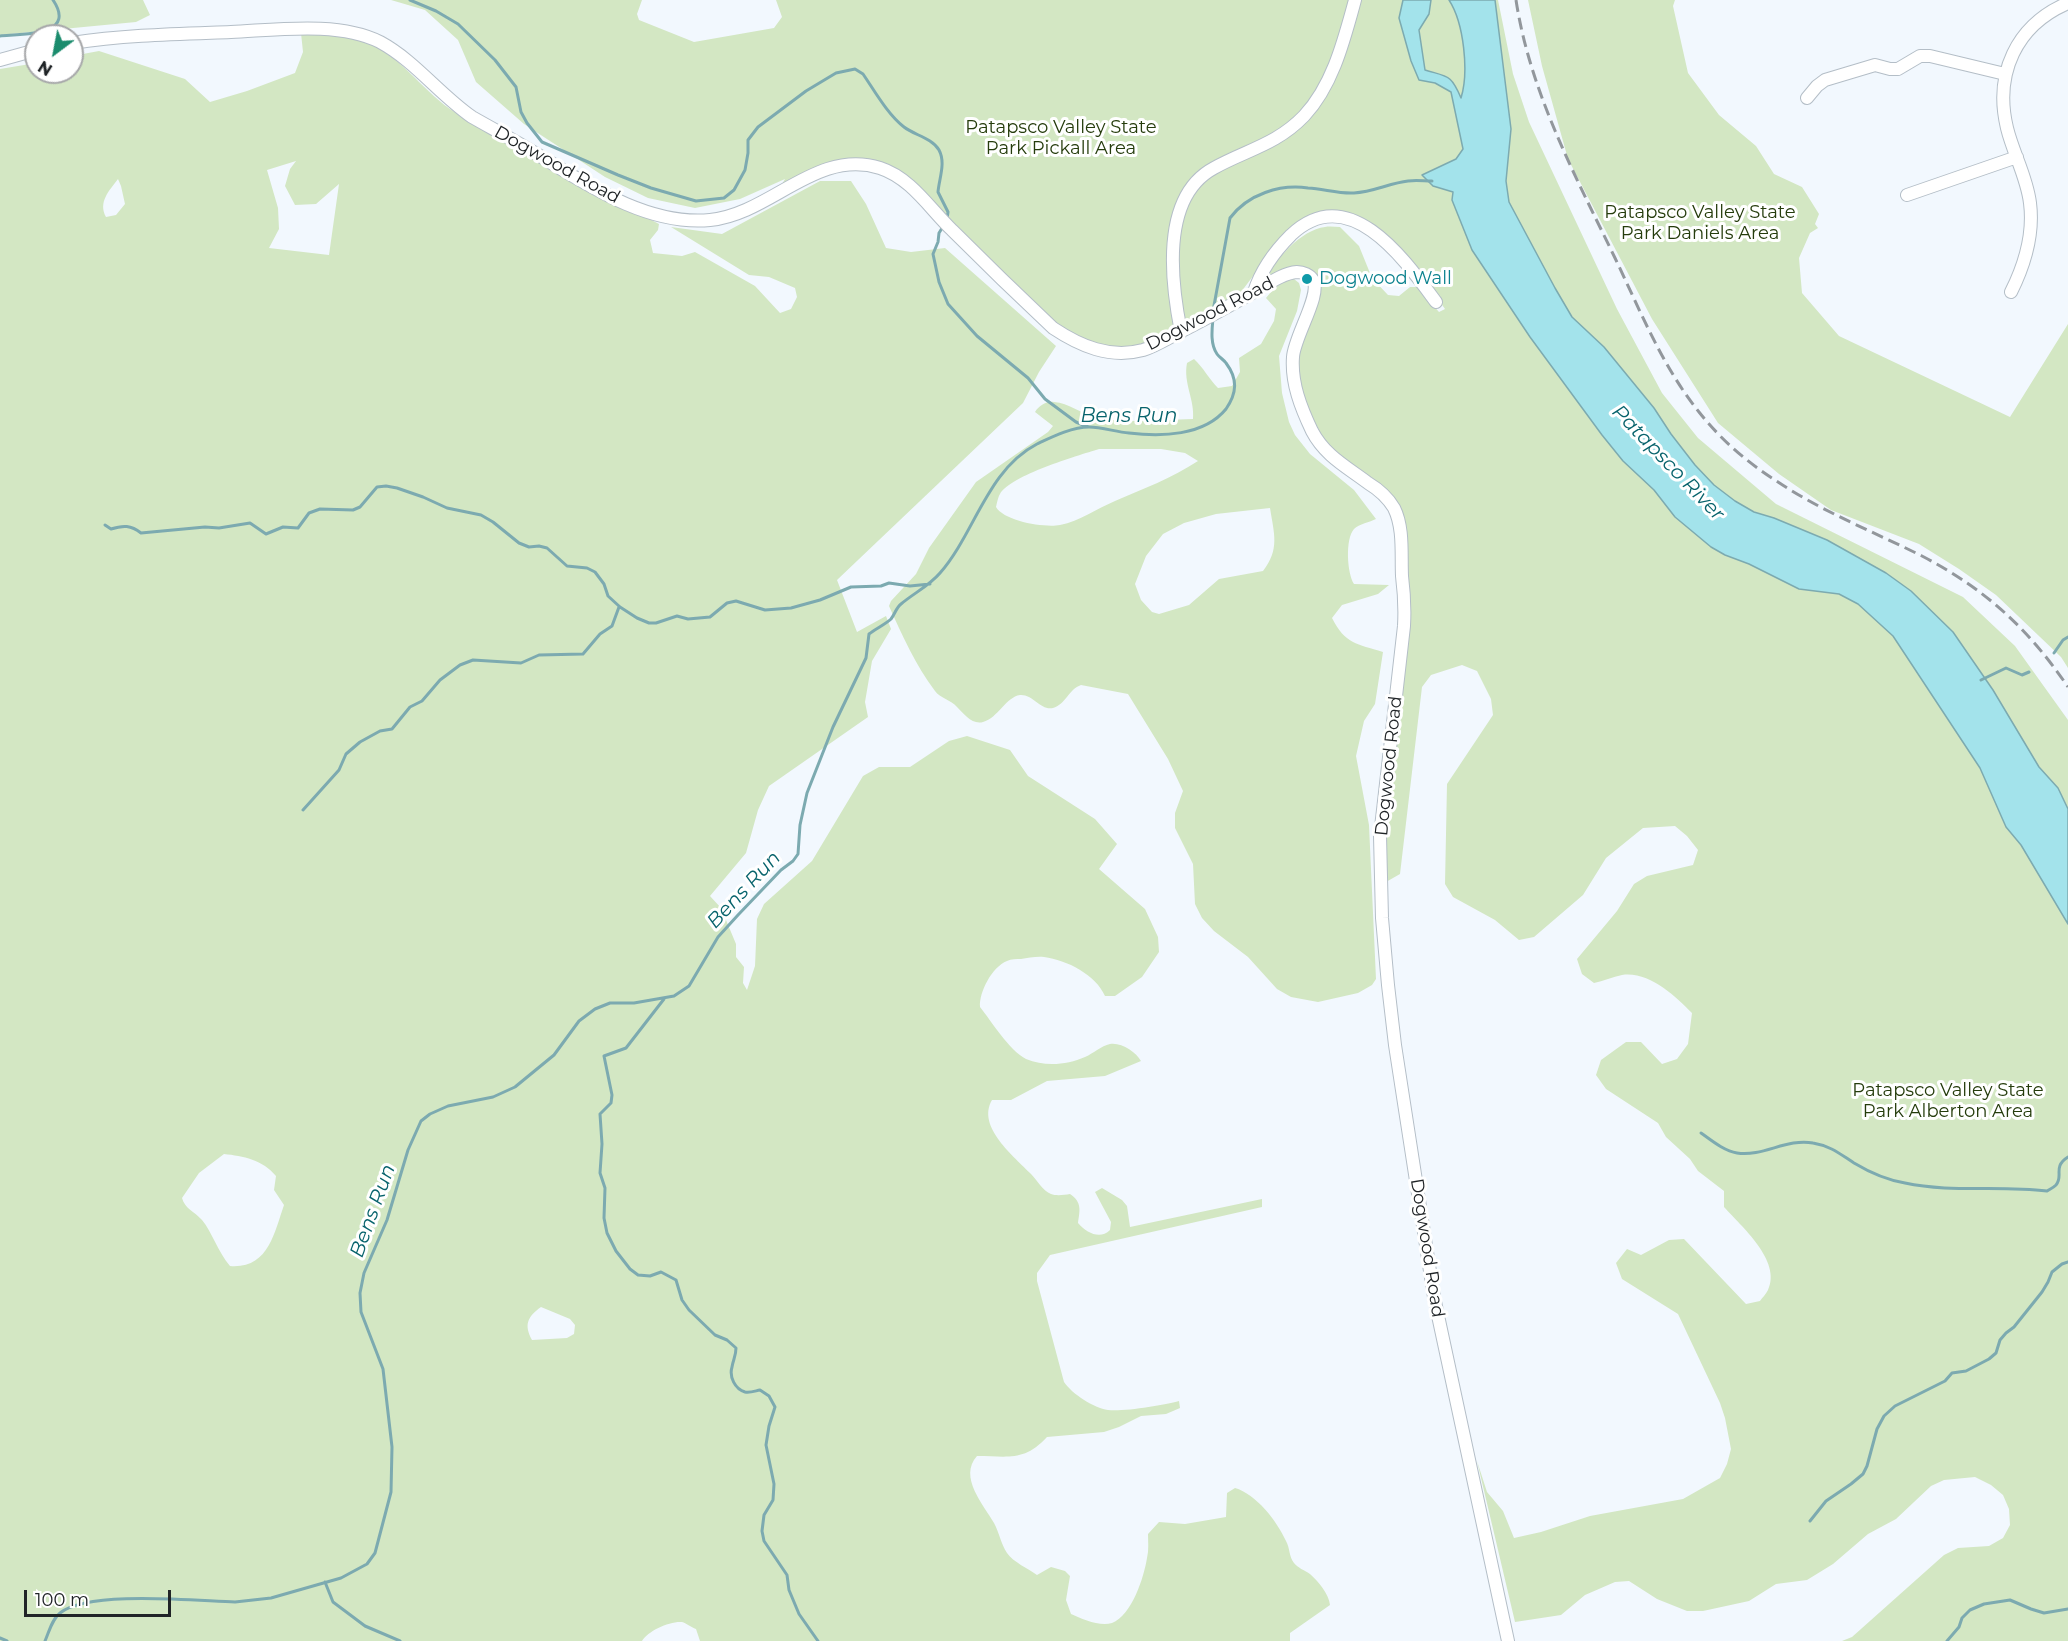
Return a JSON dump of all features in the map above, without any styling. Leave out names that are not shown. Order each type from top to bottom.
[{"type":"street","points":[[1180,332],[1173,291],[1172,261],[1176,228],[1187,194],[1198,180],[1214,168],[1262,147],[1305,115],[1328,80],[1355,0]]},
{"type":"street","points":[[2012,292],[2027,254],[2031,219],[2026,182],[2007,128],[2004,108],[2005,74],[2014,51],[2030,28],[2043,17],[2068,3]]},
{"type":"street","name":"Dogwood Road","points":[[84,42],[154,34],[282,29],[348,32],[366,36],[395,51],[454,104],[472,117],[604,194],[633,206],[689,220],[710,220],[731,216],[824,169],[863,165],[879,168],[892,173],[909,185],[1053,328],[1070,340],[1089,348],[1110,352],[1143,350],[1197,325],[1277,279],[1297,272],[1304,273],[1313,279],[1315,286],[1313,300],[1296,339],[1293,355],[1293,372],[1304,413],[1314,434],[1330,456],[1369,483],[1389,502],[1394,509],[1401,536],[1404,626],[1380,836],[1381,907],[1388,985],[1395,1045],[1434,1297],[1508,1641]]},
{"type":"street","points":[[0,60],[24,53]]},
{"type":"street","points":[[1807,98],[1825,80],[1875,65],[1898,69],[1920,56],[1930,56],[2005,74]]},
{"type":"street","points":[[1907,195],[2017,157]]},
{"type":"street","points":[[1254,292],[1258,278],[1275,252],[1298,229],[1328,217],[1341,217],[1362,225],[1385,241],[1411,269],[1436,302]]},
{"type":"green space","points":[[0,0],[143,0],[150,15],[136,22],[84,27],[84,24],[24,24],[24,33],[0,35]]},
{"type":"green space","points":[[391,0],[642,0],[637,14],[639,20],[694,42],[774,28],[782,17],[776,0],[1498,0],[1513,74],[1529,122],[1617,309],[1662,393],[1698,438],[1776,504],[1963,597],[2015,646],[2068,720],[2068,1641],[1842,1641],[1852,1637],[1944,1555],[1958,1548],[1989,1546],[2003,1538],[2010,1525],[2009,1509],[2003,1495],[1991,1485],[1975,1477],[1944,1480],[1931,1486],[1896,1519],[1868,1534],[1833,1564],[1807,1580],[1776,1584],[1749,1601],[1703,1611],[1687,1611],[1657,1599],[1629,1581],[1615,1582],[1585,1595],[1561,1615],[1515,1622],[1477,1461],[1487,1492],[1503,1511],[1514,1538],[1590,1516],[1683,1499],[1720,1478],[1727,1464],[1731,1449],[1725,1418],[1678,1314],[1622,1279],[1616,1263],[1627,1249],[1641,1255],[1669,1240],[1684,1239],[1746,1304],[1760,1301],[1768,1290],[1771,1279],[1765,1256],[1758,1245],[1724,1207],[1724,1191],[1698,1171],[1690,1159],[1666,1137],[1658,1123],[1606,1089],[1596,1075],[1601,1060],[1626,1042],[1641,1042],[1662,1064],[1677,1059],[1688,1044],[1692,1013],[1670,992],[1652,981],[1632,975],[1622,975],[1594,983],[1582,974],[1577,959],[1617,911],[1634,884],[1647,876],[1693,865],[1698,850],[1687,836],[1675,826],[1643,828],[1606,858],[1583,895],[1534,937],[1519,940],[1495,920],[1453,897],[1445,884],[1447,784],[1493,715],[1491,699],[1477,671],[1462,665],[1431,675],[1422,687],[1400,874],[1386,882],[1384,837],[1400,701],[1402,518],[1326,444],[1308,412],[1297,372],[1312,272],[1266,280],[1282,255],[1298,240],[1316,229],[1340,227],[1359,246],[1372,278],[1388,295],[1399,296],[1410,287],[1417,287],[1439,312],[1445,309],[1426,282],[1385,236],[1322,213],[1272,251],[1238,296],[1142,345],[1111,349],[1090,344],[1057,325],[1024,295],[914,183],[845,161],[823,164],[782,184],[785,179],[740,199],[695,208],[648,198],[605,177],[524,124],[476,82],[458,40],[425,10]]},
{"type":"green space","name":"Patapsco Valley State Park Daniels Area","points":[[1528,0],[1675,0],[1673,6],[1688,73],[1719,115],[1756,146],[1774,174],[1802,187],[1819,214],[1815,224],[1818,228],[1810,233],[1799,258],[1802,293],[1839,336],[2010,417],[2068,324],[2068,668],[2061,657],[1996,595],[1959,569],[1919,544],[1831,510],[1779,474],[1718,423],[1652,319],[1568,159],[1542,66]]},
{"type":"green space","points":[[301,33],[350,38],[377,47],[399,63],[439,101],[475,125],[659,224],[658,230],[650,240],[653,253],[682,256],[695,252],[755,286],[780,313],[791,309],[797,297],[795,288],[769,277],[749,275],[671,227],[722,234],[820,181],[851,181],[866,204],[886,248],[911,252],[945,248],[1056,346],[1023,403],[837,580],[857,632],[886,616],[891,629],[872,661],[865,702],[868,717],[769,786],[758,810],[746,853],[710,896],[721,908],[736,944],[736,957],[744,967],[743,983],[747,990],[755,966],[757,919],[764,904],[812,861],[863,776],[879,767],[910,767],[949,741],[967,736],[1010,750],[1028,776],[1095,819],[1117,844],[1099,869],[1145,909],[1158,937],[1159,952],[1142,977],[1115,996],[1105,996],[1101,988],[1088,975],[1062,961],[1041,957],[1012,959],[1001,964],[992,974],[982,994],[980,1007],[1013,1049],[1033,1062],[1056,1064],[1071,1062],[1110,1044],[1128,1048],[1141,1061],[1105,1076],[1047,1081],[1011,1100],[992,1100],[988,1110],[989,1121],[993,1131],[1007,1150],[1048,1193],[1070,1194],[1077,1200],[1078,1223],[1085,1230],[1094,1234],[1102,1235],[1110,1230],[1111,1222],[1095,1192],[1102,1188],[1122,1200],[1127,1206],[1130,1227],[1262,1199],[1262,1207],[1050,1255],[1037,1273],[1037,1281],[1064,1382],[1068,1387],[1078,1396],[1102,1409],[1133,1409],[1179,1401],[1180,1408],[1166,1414],[1141,1416],[1104,1432],[1047,1437],[1031,1451],[1015,1456],[977,1456],[972,1464],[971,1482],[994,1523],[1007,1553],[1037,1575],[1051,1567],[1065,1571],[1070,1576],[1066,1600],[1071,1614],[1102,1624],[1112,1623],[1119,1619],[1131,1604],[1140,1585],[1145,1566],[1148,1534],[1159,1522],[1185,1524],[1226,1517],[1227,1493],[1235,1488],[1243,1491],[1258,1502],[1271,1517],[1286,1541],[1294,1563],[1316,1580],[1329,1601],[1330,1605],[1290,1633],[1290,1641],[700,1641],[696,1629],[682,1622],[659,1627],[642,1641],[0,1641],[0,69],[24,65],[24,84],[84,84],[84,54],[99,51],[185,79],[210,102],[295,73],[303,52]],"holes":[[[296,161],[290,169],[285,186],[295,205],[316,204],[339,184],[329,255],[269,248],[279,229],[278,208],[267,170]],[[118,179],[125,204],[116,215],[106,217],[104,202]],[[224,1154],[259,1163],[271,1171],[276,1176],[274,1190],[284,1205],[268,1248],[253,1262],[243,1265],[230,1266],[206,1225],[185,1205],[182,1198],[199,1173]],[[541,1307],[570,1319],[575,1325],[574,1334],[567,1338],[532,1340],[528,1322]]]},
{"type":"green space","points":[[1294,279],[1299,283],[1301,290],[1297,311],[1279,356],[1282,393],[1289,422],[1295,435],[1310,454],[1354,490],[1376,519],[1356,527],[1351,534],[1348,556],[1354,584],[1389,585],[1378,594],[1342,605],[1332,618],[1342,633],[1353,642],[1383,652],[1375,704],[1364,721],[1356,756],[1369,825],[1376,979],[1372,985],[1358,993],[1318,1002],[1291,997],[1277,989],[1248,957],[1214,931],[1202,918],[1195,904],[1193,864],[1175,828],[1175,813],[1183,791],[1168,759],[1128,694],[1081,685],[1053,708],[1045,707],[1025,695],[1020,695],[1010,700],[988,720],[975,722],[935,691],[904,639],[889,606],[916,574],[929,548],[976,482],[1048,432],[1053,426],[1035,412],[1041,406],[1054,402],[1070,406],[1094,417],[1119,420],[1193,419],[1187,363],[1194,359],[1218,388],[1232,386],[1240,372],[1239,358],[1261,344],[1274,321],[1276,309],[1266,298],[1285,281]],"holes":[[[1099,449],[1161,449],[1185,453],[1198,461],[1157,483],[1081,518],[1060,525],[1044,525],[1016,520],[1000,512],[996,507],[1000,494],[1017,480],[1045,467]],[[1270,508],[1274,548],[1263,571],[1219,579],[1189,605],[1159,614],[1152,612],[1141,600],[1135,584],[1146,556],[1163,534],[1184,523],[1216,514]]]},
{"type":"water","name":"Patapsco River","points":[[1403,0],[1431,0],[1429,14],[1419,30],[1425,70],[1451,80],[1461,98],[1465,75],[1464,48],[1458,21],[1449,0],[1495,0],[1511,129],[1506,181],[1509,202],[1572,317],[1604,347],[1654,408],[1695,465],[1714,485],[1754,512],[1827,540],[1886,573],[1911,591],[1953,632],[1993,690],[2039,767],[2058,788],[2068,809],[2068,924],[2021,845],[2006,827],[1980,768],[1893,636],[1858,604],[1839,594],[1799,589],[1711,547],[1675,517],[1654,490],[1623,461],[1530,337],[1472,250],[1452,200],[1453,192],[1433,186],[1422,175],[1456,159],[1463,149],[1451,92],[1435,83],[1419,80],[1411,61],[1399,18]]},
{"type":"waterway","points":[[0,36],[32,33],[52,27],[58,21],[59,12],[53,0]]},
{"type":"waterway","points":[[410,0],[458,24],[495,60],[516,87],[521,112],[542,142],[651,188],[696,201],[724,198],[734,190],[745,170],[748,140],[758,127],[806,91],[836,73],[855,69],[863,74],[898,122],[908,130],[932,142],[939,150],[942,166],[938,192],[948,212],[947,219]]},
{"type":"waterway","name":"Bens Run","points":[[1213,311],[1230,218],[1255,197],[1276,189],[1297,187],[1354,193],[1408,181],[1432,181]]},
{"type":"waterway","points":[[944,225],[939,233],[933,254],[939,282],[948,304],[977,336],[1028,378],[1045,399],[1076,422],[1088,427]]},
{"type":"waterway","name":"Bens Run","points":[[45,1641],[53,1622],[60,1613],[74,1606],[94,1601],[144,1598],[235,1602],[271,1598],[341,1578],[367,1564],[375,1553],[391,1492],[392,1447],[383,1369],[361,1312],[360,1293],[364,1273],[387,1220],[408,1150],[421,1121],[448,1106],[493,1097],[515,1087],[554,1055],[579,1021],[595,1009],[610,1003],[634,1003],[674,996],[689,986],[718,937],[798,854],[800,825],[807,793],[833,727],[866,658],[869,634],[889,621],[899,606],[940,573],[1006,470],[1020,455],[1037,444],[1082,427],[1155,435],[1194,430],[1217,418],[1230,403],[1235,386],[1230,369],[1213,346],[1213,318]]},
{"type":"waterway","points":[[105,525],[111,529],[130,527],[141,533],[205,527],[219,528],[250,523],[266,534],[283,527],[298,528],[309,513],[320,509],[353,510],[360,507],[377,487],[386,486],[423,497],[447,508],[481,515],[519,543],[529,547],[547,548],[567,566],[587,568],[595,572],[604,584],[608,596],[620,607],[649,623],[677,616],[688,619],[710,617],[727,603],[736,601],[765,610],[791,608],[820,600],[851,587],[881,586],[889,583],[910,586],[930,584]]},
{"type":"waterway","points":[[303,810],[339,770],[346,754],[360,742],[380,731],[392,729],[410,707],[422,701],[440,680],[460,665],[473,660],[521,663],[539,655],[583,654],[600,634],[612,626],[619,607]]},
{"type":"waterway","points":[[2054,653],[2068,637]]},
{"type":"waterway","points":[[1981,680],[2006,668],[2022,675],[2029,672]]},
{"type":"waterway","points":[[664,999],[626,1048],[604,1056],[612,1095],[611,1103],[600,1114],[602,1144],[600,1173],[605,1188],[604,1218],[607,1233],[616,1251],[630,1269],[638,1275],[650,1276],[661,1272],[676,1280],[682,1300],[689,1310],[715,1335],[727,1340],[736,1348],[731,1371],[736,1385],[745,1392],[760,1390],[769,1396],[775,1407],[766,1445],[774,1484],[773,1500],[764,1515],[762,1531],[764,1541],[787,1575],[789,1590],[799,1614],[818,1641]]},
{"type":"waterway","points":[[1701,1133],[1723,1148],[1747,1154],[1794,1143],[1819,1144],[1885,1178],[1940,1188],[2047,1191],[2058,1182],[2060,1164],[2068,1157]]},
{"type":"waterway","points":[[1810,1521],[1826,1501],[1863,1474],[1877,1429],[1884,1416],[1895,1406],[1945,1381],[1952,1373],[1966,1371],[1989,1359],[1996,1353],[2000,1340],[2014,1327],[2042,1292],[2052,1272],[2068,1262]]},
{"type":"waterway","points":[[325,1582],[333,1602],[365,1626],[400,1641]]},
{"type":"waterway","points":[[1947,1641],[1959,1627],[1962,1618],[1970,1610],[1984,1604],[2010,1600],[2044,1613],[2068,1609]]},
{"type":"waterway","points":[[0,1638],[7,1641]]},
{"type":"railway","points":[[1516,0],[1532,67],[1570,164],[1652,337],[1674,376],[1699,412],[1716,432],[1756,467],[1795,493],[1922,556],[1985,596],[2021,628],[2068,687]]},
{"type":"place","name":"Dogwood Wall","points":[[1307,279]]},
{"type":"park label","name":"Patapsco Valley State Park Pickall Area","points":[[1061,138]]},
{"type":"park label","name":"Patapsco Valley State Park Alberton Area","points":[[1948,1101]]}]
